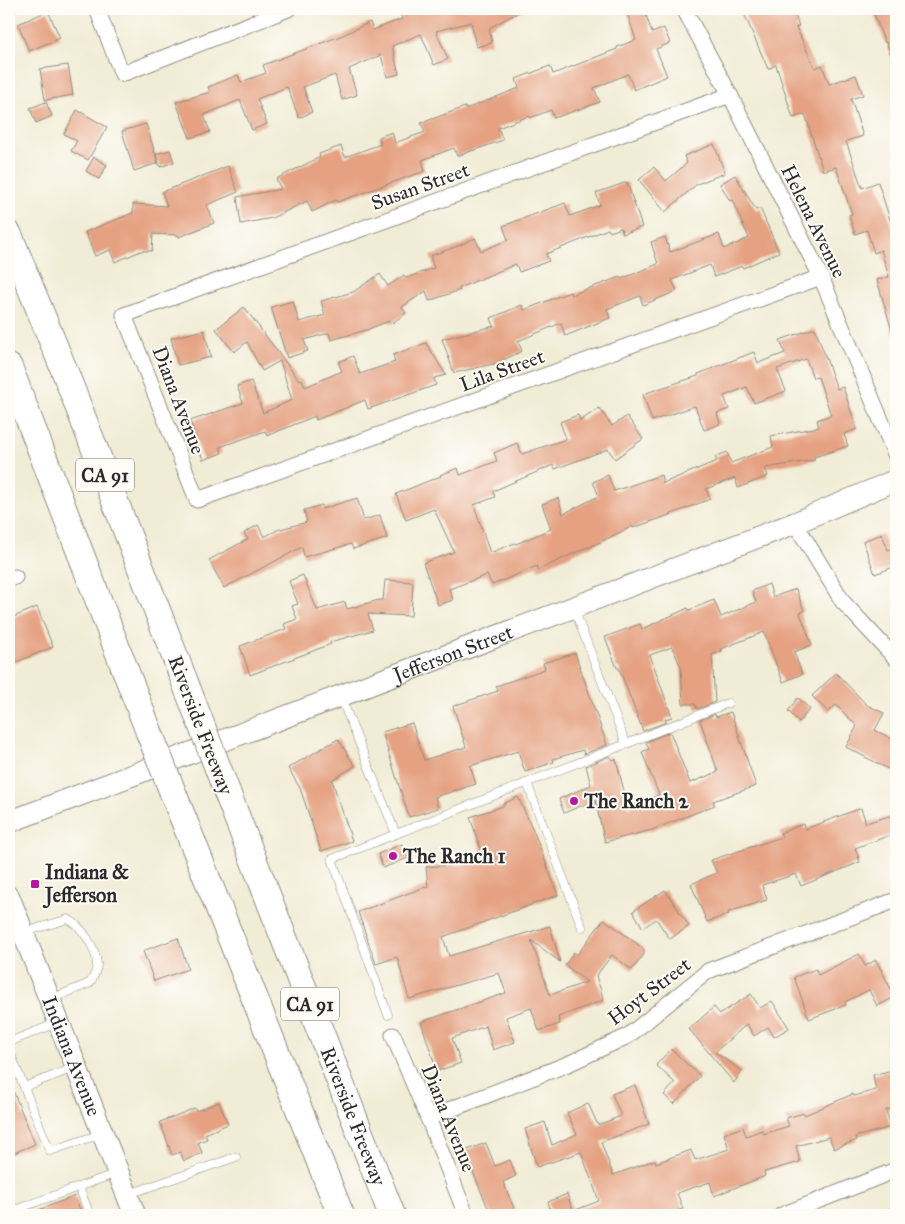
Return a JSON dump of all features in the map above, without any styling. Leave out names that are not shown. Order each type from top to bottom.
[{"type":"highway","name":"Riverside Freeway","points":[[9,235],[65,372],[392,1215]]},
{"type":"highway","name":"CA 91","points":[[9,367],[149,732],[341,1215]]},
{"type":"street","points":[[97,9],[122,74],[288,9]]},
{"type":"street","name":"Helena Avenue","points":[[684,9],[730,95],[821,277],[896,456]]},
{"type":"street","name":"Susan Street","points":[[124,315],[730,95]]},
{"type":"street","name":"Lila Street","points":[[197,500],[821,277]]},
{"type":"street","name":"Diana Avenue","points":[[124,315],[197,500]]},
{"type":"street","name":"Jefferson Street","points":[[9,822],[795,523],[896,480]]},
{"type":"street","points":[[795,523],[843,602],[896,659]]},
{"type":"street","name":"Indiana Avenue","points":[[9,897],[135,1215]]},
{"type":"street","name":"Hoyt Street","points":[[428,1118],[568,1064],[628,1036],[708,971],[896,900]]},
{"type":"street","name":"Diana Avenue","points":[[393,1035],[466,1215]]},
{"type":"street","points":[[782,1215],[896,1170]]},
{"type":"lane","points":[[573,607],[626,744]]},
{"type":"lane","points":[[341,696],[396,834]]},
{"type":"lane","points":[[388,1014],[332,859],[728,703]]},
{"type":"lane","points":[[527,783],[582,928]]},
{"type":"lane","points":[[23,933],[68,919],[81,928],[90,943],[97,964],[95,974],[90,983],[50,1000]]},
{"type":"lane","points":[[9,1042],[59,1022]]},
{"type":"lane","points":[[9,1050],[50,1152],[102,1134]]},
{"type":"lane","points":[[24,1087],[76,1067]]},
{"type":"lane","points":[[127,1195],[236,1157]]},
{"type":"lane","points":[[9,1212],[118,1172]]},
{"type":"lane","points":[[79,1187],[90,1215]]},
{"type":"building","points":[[408,9],[525,9],[489,28],[492,43],[476,47],[471,22],[436,31],[448,59],[434,65],[421,34],[392,46],[399,74],[387,77],[381,55],[349,69],[357,95],[342,100],[335,75],[303,87],[312,112],[299,118],[287,87],[257,99],[267,124],[252,130],[240,100],[204,115],[210,132],[190,138],[176,102],[210,92],[208,87],[238,75],[241,82],[266,73],[263,65],[343,35],[370,22],[373,30],[402,19],[399,12]]},
{"type":"building","points":[[626,9],[644,9],[652,33],[664,28],[670,43],[656,49],[667,76],[634,90],[628,74],[594,88],[600,102],[554,118],[551,110],[498,128],[503,140],[457,156],[454,148],[422,160],[425,171],[337,202],[336,200],[312,212],[307,201],[272,218],[241,224],[237,197],[281,189],[276,179],[320,157],[319,154],[341,146],[345,157],[381,144],[379,137],[392,132],[395,143],[425,132],[421,123],[465,107],[466,109],[519,88],[516,79],[550,66],[553,74],[636,40]]},
{"type":"building","points":[[742,9],[793,9],[799,26],[796,27],[815,68],[822,65],[829,84],[856,75],[863,95],[851,99],[863,136],[846,141],[862,188],[878,182],[892,226],[896,224],[896,333],[893,334],[877,280],[889,277],[881,250],[874,253],[867,230],[855,234],[849,215],[852,214],[836,167],[823,171],[805,114],[793,118],[776,65],[768,69]]},
{"type":"building","points":[[872,9],[896,9],[896,65],[885,43]]},
{"type":"building","points":[[48,11],[60,38],[29,51],[18,24]]},
{"type":"building","points":[[68,65],[73,95],[45,100],[40,69]]},
{"type":"building","points":[[46,102],[52,116],[36,123],[30,108]]},
{"type":"building","points":[[77,110],[107,127],[88,160],[71,151],[77,141],[64,134]]},
{"type":"building","points":[[146,124],[158,163],[134,171],[122,131]]},
{"type":"building","points":[[714,144],[725,173],[697,184],[665,212],[639,180],[654,167],[666,181],[687,163],[684,156]]},
{"type":"building","points":[[170,150],[174,162],[160,167],[156,154]]},
{"type":"building","points":[[94,157],[107,165],[99,179],[86,171]]},
{"type":"building","points":[[228,166],[238,192],[207,205],[214,223],[179,237],[178,235],[153,234],[152,251],[141,251],[115,262],[110,250],[95,256],[85,232],[133,213],[133,204],[167,206],[162,192]]},
{"type":"building","points":[[735,175],[756,210],[760,208],[779,252],[743,268],[742,266],[714,277],[710,265],[672,280],[677,291],[643,305],[640,296],[607,309],[610,318],[565,336],[561,323],[518,341],[522,351],[497,363],[454,373],[442,339],[494,326],[491,318],[522,305],[524,310],[570,292],[571,295],[620,277],[621,279],[658,264],[651,242],[665,237],[670,252],[719,234],[724,249],[749,238],[732,200],[730,201],[720,184]]},
{"type":"building","points":[[627,182],[642,227],[623,234],[621,228],[610,232],[608,229],[546,254],[549,261],[519,272],[516,264],[459,288],[460,290],[429,301],[426,291],[402,307],[406,313],[391,324],[389,321],[331,340],[329,333],[304,340],[308,351],[287,358],[271,307],[293,301],[299,322],[325,315],[321,301],[353,292],[380,274],[388,286],[404,275],[406,278],[434,268],[430,256],[475,238],[481,251],[508,240],[503,226],[565,203],[570,216],[600,205],[596,193]]},
{"type":"building","points":[[244,307],[299,380],[302,379],[305,387],[342,371],[338,362],[353,356],[360,374],[395,362],[393,355],[426,343],[446,375],[434,378],[436,385],[368,409],[365,400],[316,420],[315,416],[267,436],[265,431],[220,447],[222,453],[203,460],[190,421],[243,403],[237,386],[251,381],[263,413],[292,400],[280,361],[262,371],[247,342],[234,352],[216,329]]},
{"type":"building","points":[[815,328],[837,389],[843,387],[857,429],[844,434],[848,446],[814,457],[815,460],[765,468],[768,476],[738,488],[735,478],[706,489],[710,499],[633,528],[633,526],[538,570],[537,566],[492,585],[487,575],[449,589],[453,600],[438,605],[423,563],[454,552],[434,509],[406,520],[396,494],[458,468],[460,475],[497,461],[494,453],[517,443],[522,454],[566,439],[560,422],[578,415],[580,421],[599,408],[612,426],[627,416],[643,439],[615,459],[608,449],[555,469],[553,465],[493,491],[495,497],[474,505],[490,553],[551,529],[542,504],[558,498],[563,514],[599,496],[593,482],[608,475],[614,491],[661,475],[663,483],[717,461],[715,457],[727,452],[731,463],[773,447],[771,436],[819,427],[817,420],[831,415],[818,377],[813,378],[806,359],[777,369],[786,391],[754,403],[747,387],[724,396],[729,409],[717,413],[720,424],[704,430],[695,406],[652,421],[643,394],[698,376],[698,374],[754,352],[758,363],[785,353],[780,340]]},
{"type":"building","points":[[204,330],[211,357],[178,365],[171,338]]},
{"type":"building","points":[[357,498],[364,520],[380,515],[387,538],[353,549],[351,544],[304,557],[302,547],[224,588],[209,560],[248,539],[244,533],[258,525],[264,537],[277,530],[307,522],[304,510],[322,505],[322,509]]},
{"type":"building","points":[[882,534],[888,550],[896,547],[896,566],[875,574],[863,541]]},
{"type":"building","points":[[303,575],[317,610],[345,602],[347,609],[383,600],[385,580],[413,582],[411,616],[368,614],[373,630],[330,642],[331,644],[250,675],[240,646],[286,629],[284,624],[297,619],[292,606],[298,604],[289,581]]},
{"type":"building","points":[[769,584],[773,597],[796,589],[804,611],[800,613],[812,645],[794,652],[802,674],[783,682],[764,632],[721,649],[722,651],[712,655],[715,702],[697,709],[695,704],[683,704],[681,667],[672,647],[650,655],[672,717],[665,719],[666,722],[643,731],[605,637],[640,624],[642,629],[688,608],[689,610],[714,600],[721,617],[756,602],[752,591]]},
{"type":"building","points":[[37,607],[53,647],[9,665],[9,619]]},
{"type":"building","points":[[575,653],[607,745],[584,754],[583,750],[553,759],[554,762],[525,772],[518,751],[470,766],[476,784],[435,797],[438,808],[409,817],[382,732],[412,723],[424,760],[466,747],[453,706],[498,691],[496,686],[545,669],[543,663]]},
{"type":"building","points":[[836,673],[867,705],[884,713],[875,730],[896,741],[896,773],[846,747],[857,726],[836,705],[828,712],[812,696]]},
{"type":"building","points":[[798,698],[810,709],[799,722],[788,711]]},
{"type":"building","points":[[731,712],[756,786],[713,801],[715,805],[652,830],[605,842],[595,800],[564,813],[559,799],[591,785],[586,766],[610,756],[612,760],[616,759],[628,807],[659,795],[642,752],[649,749],[646,742],[670,732],[690,783],[718,772],[700,720],[715,714],[716,717]]},
{"type":"building","points":[[338,739],[355,766],[332,780],[352,841],[321,851],[300,788],[288,768]]},
{"type":"building","points":[[518,797],[534,832],[558,895],[443,937],[449,956],[550,926],[560,962],[531,940],[550,995],[587,982],[565,965],[574,952],[577,955],[604,919],[644,949],[644,954],[632,970],[612,955],[596,976],[604,1000],[558,1017],[560,1024],[539,1031],[531,1008],[506,1017],[515,1042],[493,1050],[486,1026],[452,1038],[461,1063],[437,1071],[421,1022],[506,993],[499,973],[409,999],[397,957],[376,964],[358,912],[428,886],[426,867],[485,862],[470,817],[503,806],[503,804]]},
{"type":"building","points":[[861,808],[866,823],[896,814],[896,833],[855,848],[860,862],[801,886],[796,874],[762,885],[767,900],[728,912],[729,914],[707,922],[691,884],[717,873],[711,860],[782,837],[780,833],[803,824],[805,829]]},
{"type":"building","name":"The Ranch 1","points":[[402,844],[408,858],[383,868],[378,854]]},
{"type":"building","points":[[665,890],[689,926],[670,939],[656,919],[643,928],[633,911]]},
{"type":"building","points":[[178,938],[188,969],[154,981],[143,951]]},
{"type":"building","points":[[859,954],[865,966],[876,960],[895,997],[877,1006],[869,990],[845,1002],[846,1005],[809,1019],[794,977],[816,969],[818,975]]},
{"type":"building","points":[[751,994],[760,1008],[772,1001],[789,1028],[774,1037],[768,1027],[754,1036],[747,1024],[715,1052],[742,1071],[734,1083],[689,1029],[714,1007],[720,1014]]},
{"type":"building","points":[[671,1049],[700,1076],[674,1104],[664,1095],[675,1083],[656,1065]]},
{"type":"building","points":[[896,1069],[896,1108],[886,1110],[891,1127],[855,1137],[857,1140],[834,1149],[829,1137],[796,1146],[800,1162],[764,1172],[765,1176],[714,1196],[710,1182],[677,1193],[683,1209],[664,1215],[552,1215],[548,1202],[567,1194],[573,1211],[599,1201],[581,1152],[537,1167],[525,1129],[545,1122],[552,1145],[577,1134],[567,1113],[588,1103],[598,1125],[621,1116],[612,1094],[635,1085],[649,1124],[601,1142],[613,1175],[655,1160],[656,1163],[691,1150],[695,1160],[729,1149],[724,1134],[743,1127],[746,1136],[762,1130],[763,1134],[789,1126],[786,1118],[804,1113],[805,1115],[853,1094],[854,1096],[876,1090],[873,1075]]},
{"type":"building","points":[[9,1081],[35,1144],[9,1155]]},
{"type":"building","points":[[219,1102],[228,1124],[205,1134],[207,1139],[198,1142],[202,1153],[184,1161],[180,1152],[172,1155],[160,1122],[195,1108],[196,1111]]},
{"type":"building","points":[[486,1143],[495,1166],[510,1160],[516,1176],[503,1182],[517,1215],[491,1215],[464,1151]]},
{"type":"building","points":[[75,1196],[82,1215],[28,1214]]},
{"type":"place","name":"The Ranch 2","points":[[574,801]]},
{"type":"place","name":"The Ranch 1","points":[[393,856]]},
{"type":"place","name":"Indiana & Jefferson","points":[[35,884]]}]
